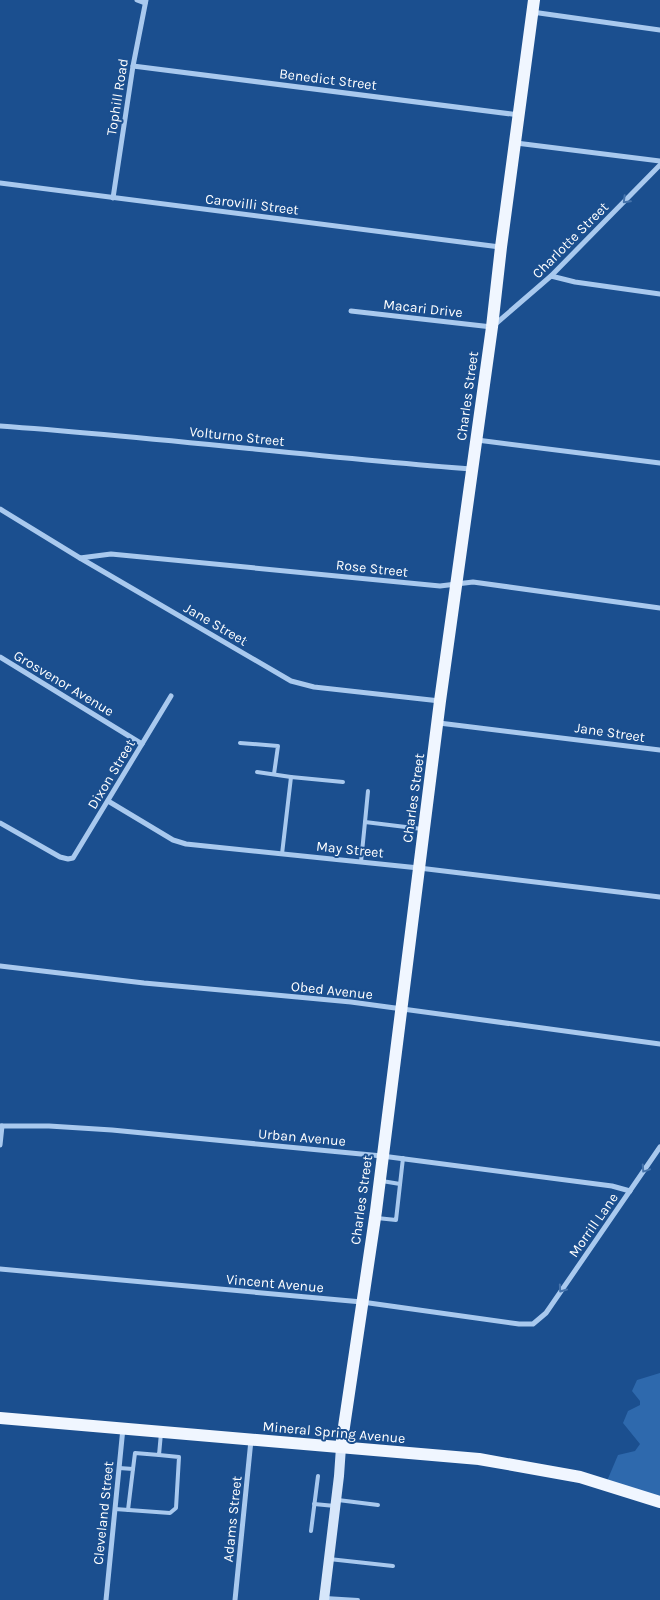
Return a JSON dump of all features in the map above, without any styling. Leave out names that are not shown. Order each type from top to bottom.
[{"type":"main road","name":"Charles Street","points":[[324,1599],[341,1447],[375,1217],[440,701],[492,327],[533,6]]},
{"type":"main road","name":"Mineral Spring Avenue","points":[[0,1418],[479,1459],[580,1477],[660,1502]]},
{"type":"street","points":[[137,0],[146,1]]},
{"type":"street","name":"Tophill Road","points":[[112,198],[133,66],[146,1]]},
{"type":"street","points":[[533,6],[660,30]]},
{"type":"street","name":"Benedict Street","points":[[133,66],[519,115]]},
{"type":"street","points":[[516,143],[660,161]]},
{"type":"street","name":"Charlotte Street","points":[[492,327],[551,276],[660,165]]},
{"type":"street","name":"Carovilli Street","points":[[0,183],[501,247]]},
{"type":"street","points":[[551,276],[575,282],[660,294]]},
{"type":"street","name":"Macari Drive","points":[[351,311],[492,327]]},
{"type":"street","name":"Volturno Street","points":[[0,426],[472,469]]},
{"type":"street","points":[[476,440],[660,463]]},
{"type":"street","name":"Jane Street","points":[[0,509],[291,681],[314,687],[440,701]]},
{"type":"street","name":"Rose Street","points":[[80,558],[111,554],[440,586],[473,582],[660,608]]},
{"type":"street","name":"Grosvenor Avenue","points":[[0,658],[142,744]]},
{"type":"street","name":"Dixon Street","points":[[0,823],[47,850],[68,860],[73,858],[170,696]]},
{"type":"street","name":"Jane Street","points":[[438,723],[660,750]]},
{"type":"street","name":"May Street","points":[[108,801],[179,842],[660,897]]},
{"type":"street","name":"Obed Avenue","points":[[0,966],[144,983],[351,1002],[660,1044]]},
{"type":"street","points":[[0,1146],[1,1126]]},
{"type":"street","name":"Urban Avenue","points":[[1,1126],[49,1126],[112,1130],[403,1158],[612,1186],[630,1191]]},
{"type":"street","name":"Morrill Lane","points":[[544,1315],[660,1148]]},
{"type":"street","name":"Vincent Avenue","points":[[0,1269],[362,1302],[528,1324],[533,1324],[544,1315]]},
{"type":"street","name":"Cleveland Street","points":[[106,1600],[123,1428]]},
{"type":"street","name":"Adams Street","points":[[235,1600],[251,1440]]},
{"type":"lane","points":[[240,743],[278,746],[274,774]]},
{"type":"lane","points":[[257,772],[343,782]]},
{"type":"lane","points":[[282,854],[291,777]]},
{"type":"lane","points":[[361,862],[368,791]]},
{"type":"lane","points":[[365,822],[424,829]]},
{"type":"lane","points":[[375,1217],[396,1220],[403,1158]]},
{"type":"lane","points":[[379,1181],[400,1184]]},
{"type":"lane","points":[[159,1455],[161,1431]]},
{"type":"lane","points":[[115,1509],[128,1510],[170,1513],[176,1508],[179,1457],[135,1454],[128,1510]]},
{"type":"lane","points":[[119,1468],[133,1469]]},
{"type":"lane","points":[[311,1531],[318,1476]]},
{"type":"lane","points":[[314,1504],[378,1505]]},
{"type":"lane","points":[[329,1559],[393,1566]]},
{"type":"lane","points":[[324,1599],[358,1600]]},
{"type":"shaded area","points":[[660,1373],[660,1499],[607,1481],[618,1455],[635,1451],[640,1444],[623,1423],[628,1411],[640,1405],[640,1401],[632,1391],[637,1380]]}]
